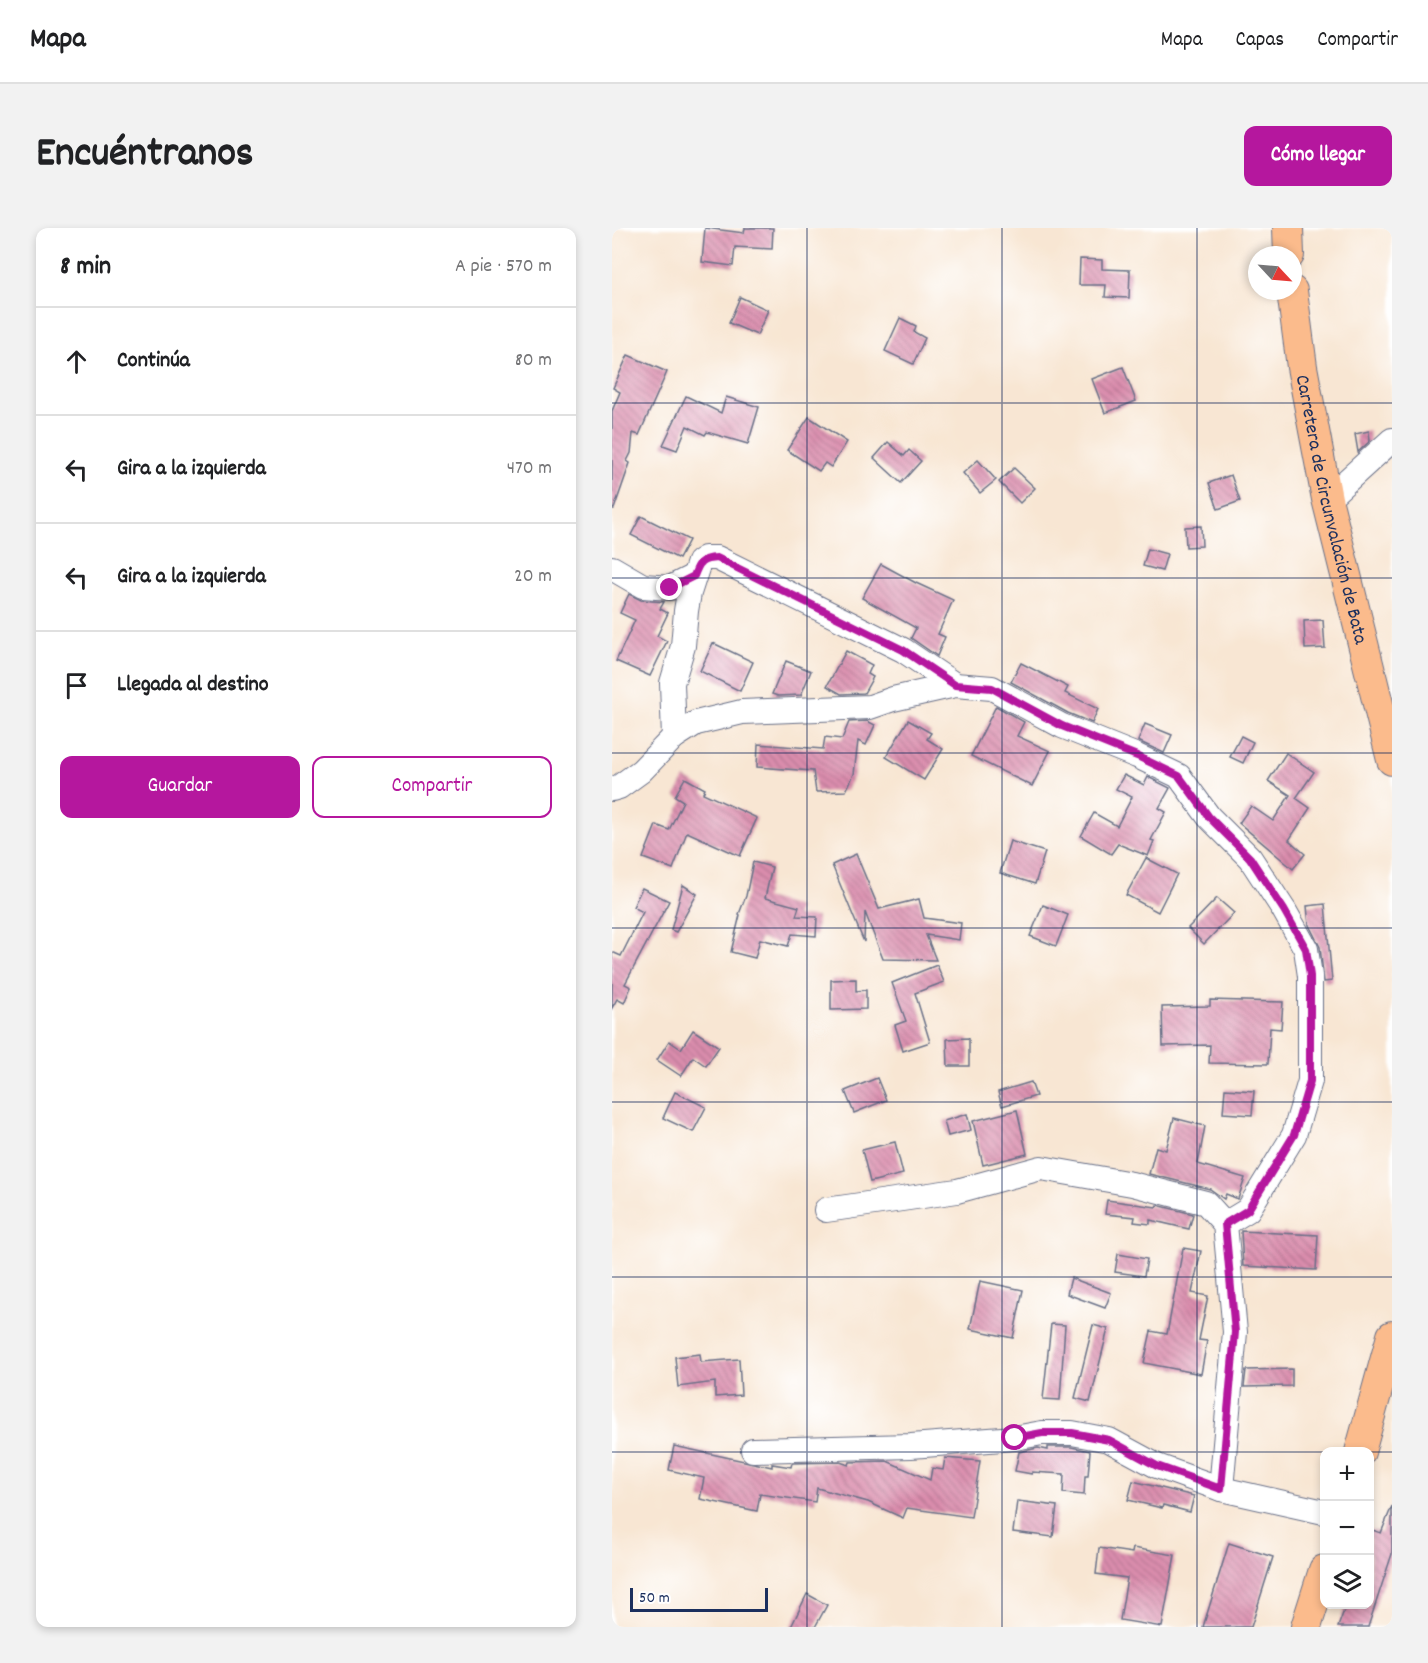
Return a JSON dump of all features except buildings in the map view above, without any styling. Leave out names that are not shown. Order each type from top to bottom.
[{"type":"main road","points":[[1288,228],[1289,246]]},
{"type":"main road","name":"Carretera de Circunvalación de Bata","points":[[1293,300],[1302,367],[1327,499],[1392,760]]},
{"type":"main road","points":[[1361,1447],[1392,1336]]},
{"type":"main road","points":[[1306,1627],[1320,1583]]},
{"type":"street","points":[[1327,499],[1392,440]]},
{"type":"street","points":[[674,737],[672,684],[682,646],[686,611],[694,576],[699,562],[705,558],[717,558],[903,650],[955,685]]},
{"type":"street","points":[[612,568],[643,586],[670,588],[694,576]]},
{"type":"street","points":[[612,789],[619,787],[641,771],[674,737],[696,723],[742,712],[870,707],[893,699],[955,685],[992,688],[1062,726],[1137,756],[1179,776],[1209,817],[1250,858],[1306,949],[1310,998],[1310,1081],[1294,1135],[1248,1210],[1225,1224]]},
{"type":"street","points":[[826,1210],[957,1191],[1041,1168],[1132,1184],[1206,1203],[1225,1224],[1235,1332],[1221,1489]]},
{"type":"street","points":[[753,1450],[911,1446],[1015,1438],[1042,1433],[1072,1433],[1109,1440],[1157,1466],[1221,1489],[1320,1511]]},
{"type":"route","points":[[670,588],[694,576],[699,562],[705,558],[717,558],[903,650],[955,685],[992,688],[1062,726],[1137,756],[1179,776],[1209,817],[1250,858],[1306,949],[1310,976],[1310,1081],[1294,1135],[1248,1210],[1225,1224],[1235,1332],[1221,1489],[1157,1466],[1109,1440],[1072,1433],[1042,1433],[1015,1438]]}]
